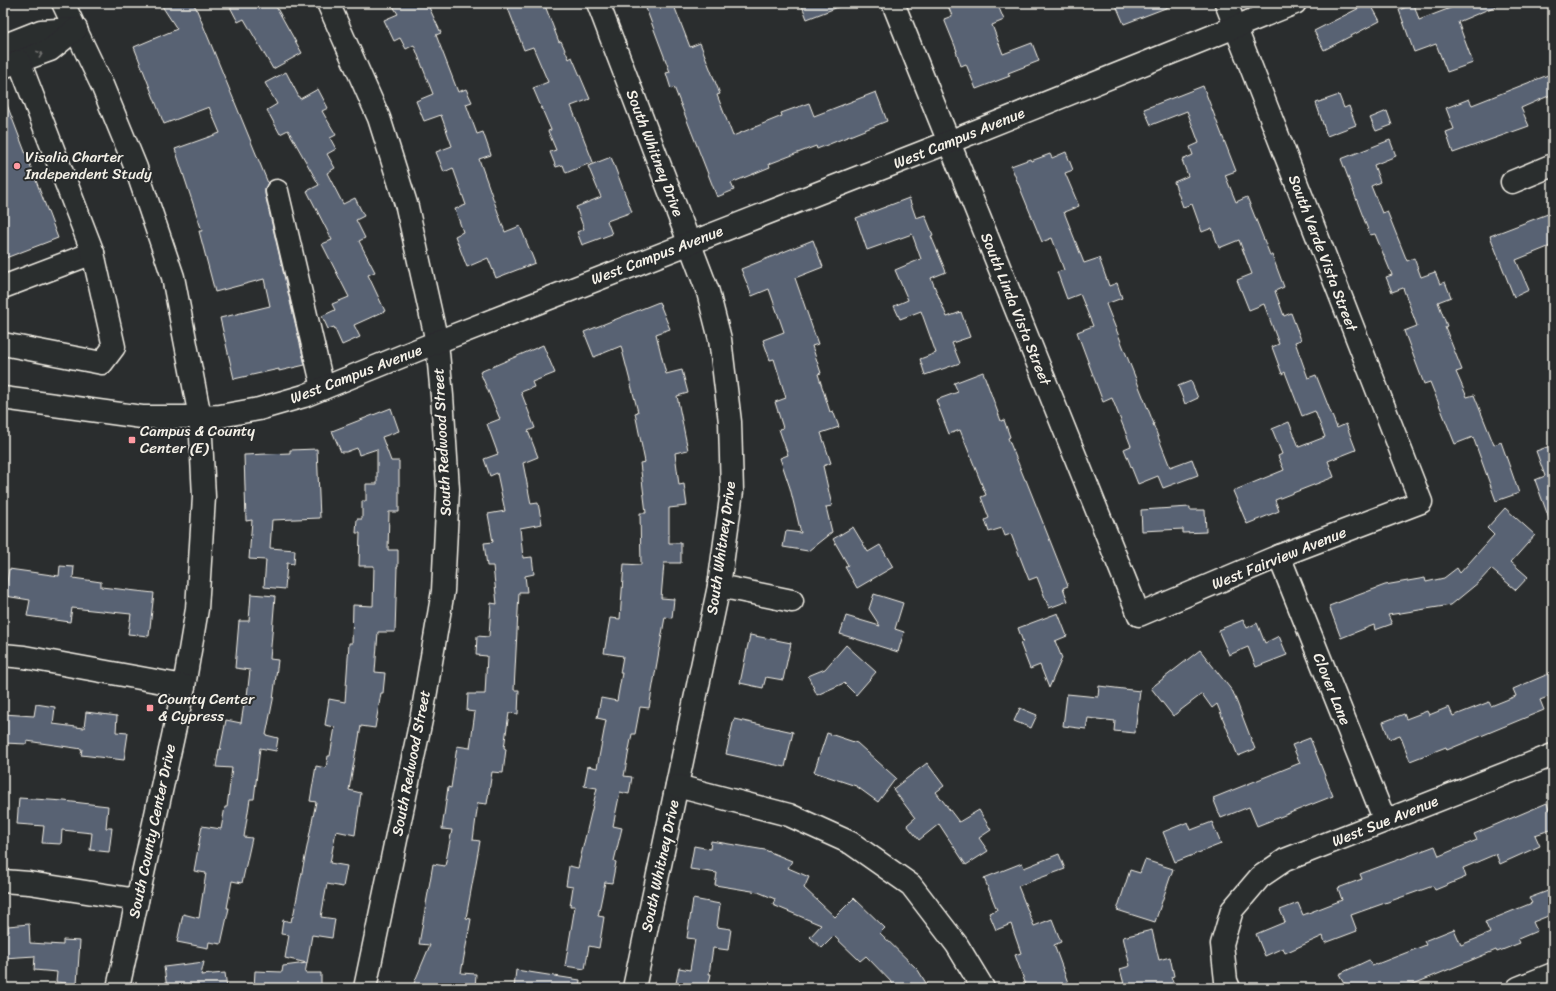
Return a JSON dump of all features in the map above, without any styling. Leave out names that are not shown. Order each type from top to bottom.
[{"type":"street","name":"South County Center Drive","points":[[63,3],[102,85],[136,168],[173,277],[200,417],[204,504],[197,609],[184,686],[118,988]]},
{"type":"street","name":"South Redwood Street","points":[[328,3],[379,118],[407,207],[436,342],[442,396],[448,489],[443,591],[422,715],[365,988]]},
{"type":"street","name":"South Whitney Drive","points":[[598,3],[708,292],[720,339],[730,422],[732,491],[718,586],[634,988]]},
{"type":"street","name":"South Linda Vista Street","points":[[893,3],[1139,615]]},
{"type":"street","name":"South Verde Vista Street","points":[[1226,3],[1420,502]]},
{"type":"street","name":"West Campus Avenue","points":[[3,398],[142,417],[200,417],[220,416],[259,409],[304,396],[436,342],[948,142],[1294,3]]},
{"type":"street","points":[[3,46],[42,31],[76,29]]},
{"type":"street","points":[[3,344],[102,363],[114,347],[93,253],[11,64],[50,50],[76,29]]},
{"type":"street","points":[[1512,182],[1553,165]]},
{"type":"street","points":[[277,191],[323,388]]},
{"type":"street","points":[[3,287],[93,253]]},
{"type":"street","name":"West Fairview Avenue","points":[[1139,615],[1279,556],[1420,502]]},
{"type":"street","name":"Clover Lane","points":[[1279,556],[1384,821]]},
{"type":"street","points":[[718,586],[792,601]]},
{"type":"street","points":[[3,654],[24,656],[184,686]]},
{"type":"street","name":"West Sue Avenue","points":[[1229,988],[1226,981],[1222,944],[1232,910],[1260,876],[1285,860],[1553,754]]},
{"type":"street","points":[[677,786],[789,815],[851,843],[911,886],[957,945],[983,988]]},
{"type":"street","points":[[3,881],[29,882],[137,900]]},
{"type":"street","points":[[1518,988],[1553,974]]},
{"type":"building","points":[[160,3],[193,3],[196,8],[268,183],[265,188],[265,194],[305,365],[234,379],[220,318],[270,306],[264,279],[215,292],[199,231],[202,231],[175,149],[220,133],[209,107],[164,124],[134,47],[177,29]]},
{"type":"building","points":[[228,3],[274,3],[302,53],[273,69],[244,19],[238,22]]},
{"type":"building","points":[[391,3],[427,3],[441,33],[436,35],[458,92],[466,89],[472,102],[466,104],[477,134],[483,132],[491,155],[479,159],[505,232],[520,226],[535,263],[496,278],[488,258],[467,267],[455,236],[463,232],[455,209],[466,205],[453,168],[444,172],[436,152],[452,146],[441,115],[424,121],[416,101],[433,94],[414,45],[406,49],[400,38],[394,41],[384,20],[398,14]]},
{"type":"building","points":[[506,3],[544,3],[559,42],[561,41],[569,59],[572,57],[590,99],[571,106],[593,162],[566,173],[563,165],[556,167],[550,152],[556,150],[548,131],[551,130],[533,88],[548,82],[533,47],[524,50]]},
{"type":"building","points":[[644,3],[673,3],[690,47],[700,43],[720,94],[717,95],[733,136],[782,116],[781,113],[809,103],[814,116],[876,92],[887,121],[817,149],[816,146],[769,164],[770,167],[731,183],[734,190],[717,197],[674,87],[671,89],[666,73],[670,72]]},
{"type":"building","points":[[801,3],[846,3],[846,4],[807,19]]},
{"type":"building","points":[[947,3],[997,3],[1004,20],[992,25],[1003,54],[1032,43],[1039,61],[1008,73],[1010,76],[976,89],[966,64],[961,66],[957,51],[944,19],[952,16]]},
{"type":"building","points":[[1115,3],[1176,3],[1176,4],[1124,24]]},
{"type":"building","points":[[1369,3],[1380,21],[1324,50],[1314,31]]},
{"type":"building","points":[[1452,3],[1503,3],[1458,22],[1473,63],[1447,72],[1436,44],[1414,52],[1399,10],[1414,4],[1419,20],[1453,7]]},
{"type":"building","points":[[286,72],[300,99],[318,89],[328,108],[322,111],[336,135],[330,138],[336,149],[327,154],[335,168],[327,173],[343,204],[355,198],[364,216],[356,220],[365,238],[359,241],[375,272],[368,275],[385,311],[354,325],[360,337],[342,345],[334,327],[328,329],[322,316],[335,310],[332,304],[349,297],[322,244],[332,240],[307,191],[319,185],[288,130],[280,134],[267,110],[277,104],[265,83]]},
{"type":"building","points":[[1553,73],[1553,94],[1521,108],[1529,126],[1453,153],[1446,132],[1454,129],[1446,108],[1469,99],[1472,105]]},
{"type":"building","points":[[1203,86],[1236,171],[1225,175],[1236,202],[1247,197],[1270,255],[1272,255],[1284,287],[1275,291],[1284,316],[1291,313],[1301,340],[1295,342],[1308,378],[1316,375],[1337,428],[1346,424],[1356,450],[1328,461],[1334,477],[1275,500],[1279,511],[1247,524],[1233,491],[1284,470],[1278,456],[1282,454],[1272,429],[1289,422],[1299,447],[1325,437],[1315,411],[1302,416],[1285,372],[1282,374],[1272,347],[1279,344],[1264,304],[1249,310],[1237,280],[1252,274],[1239,240],[1219,248],[1212,228],[1202,232],[1192,204],[1183,207],[1174,182],[1188,176],[1182,160],[1193,155],[1190,147],[1199,143],[1187,111],[1151,125],[1144,109]]},
{"type":"building","points":[[1339,95],[1344,108],[1349,106],[1356,125],[1327,136],[1316,103]]},
{"type":"building","name":"Visalia Charter Independent Study","points":[[3,97],[58,238],[3,259]]},
{"type":"building","points":[[1387,111],[1392,125],[1376,131],[1370,118]]},
{"type":"building","points":[[1390,140],[1396,156],[1374,165],[1380,182],[1371,186],[1382,213],[1387,211],[1407,261],[1414,258],[1421,277],[1435,272],[1440,284],[1445,282],[1451,297],[1438,302],[1447,326],[1445,327],[1462,370],[1456,372],[1467,397],[1474,395],[1494,445],[1501,442],[1519,493],[1496,501],[1473,437],[1455,444],[1430,382],[1424,384],[1404,331],[1417,326],[1403,288],[1392,292],[1386,277],[1392,275],[1375,234],[1370,235],[1341,159]]},
{"type":"building","points":[[1066,152],[1073,170],[1065,173],[1079,206],[1064,212],[1084,263],[1099,258],[1109,286],[1117,283],[1122,298],[1106,304],[1170,467],[1192,459],[1198,475],[1163,488],[1158,476],[1138,484],[1124,449],[1131,446],[1112,398],[1103,402],[1077,332],[1093,326],[1080,294],[1067,299],[1057,272],[1064,270],[1052,238],[1042,242],[1011,166],[1050,154],[1052,158]]},
{"type":"building","points":[[611,157],[632,212],[607,221],[612,234],[582,245],[577,232],[584,229],[576,207],[601,197],[588,166]]},
{"type":"building","points":[[909,198],[916,218],[925,215],[933,235],[931,236],[946,272],[931,278],[947,317],[961,312],[970,337],[952,343],[960,363],[925,375],[920,359],[936,353],[921,311],[900,319],[894,306],[908,300],[895,270],[921,259],[912,234],[867,250],[856,218]]},
{"type":"building","points":[[1553,212],[1553,245],[1516,260],[1529,290],[1514,297],[1490,236]]},
{"type":"building","points":[[813,240],[823,267],[795,278],[818,344],[812,346],[821,373],[818,374],[830,412],[833,411],[839,427],[821,433],[831,463],[823,466],[832,506],[826,507],[832,532],[808,551],[783,547],[786,531],[801,533],[790,488],[780,458],[788,455],[779,429],[783,428],[775,402],[786,398],[774,359],[770,360],[763,340],[784,332],[769,289],[752,296],[741,269]]},
{"type":"building","points":[[659,302],[670,329],[656,334],[666,374],[682,370],[688,393],[677,396],[688,450],[675,453],[679,485],[684,484],[687,506],[669,508],[669,543],[681,543],[681,563],[664,563],[661,598],[674,599],[672,618],[665,617],[649,708],[640,707],[635,734],[632,734],[624,776],[632,777],[629,794],[620,792],[613,826],[622,828],[614,861],[616,862],[612,883],[605,882],[598,916],[604,917],[599,948],[589,946],[585,969],[565,966],[575,906],[570,906],[573,887],[566,886],[569,866],[578,868],[597,788],[584,786],[588,766],[597,768],[606,720],[597,718],[601,698],[617,701],[622,673],[620,673],[623,656],[604,653],[610,618],[620,619],[624,564],[641,565],[640,513],[646,513],[640,463],[645,462],[635,413],[638,412],[621,346],[594,357],[584,332]]},
{"type":"building","points":[[543,345],[555,373],[532,382],[534,387],[521,392],[535,428],[528,431],[538,457],[523,463],[531,504],[538,503],[542,524],[520,528],[523,558],[532,557],[534,574],[525,576],[527,592],[519,592],[514,690],[519,690],[518,714],[509,713],[504,748],[506,749],[503,773],[492,772],[487,804],[478,803],[473,840],[480,841],[466,918],[471,919],[461,973],[476,974],[475,988],[412,988],[430,945],[419,944],[433,864],[445,866],[452,830],[442,829],[448,787],[451,788],[457,746],[470,748],[475,712],[467,711],[468,694],[485,694],[487,656],[476,655],[477,636],[489,637],[491,603],[497,604],[493,566],[487,566],[484,543],[493,542],[488,514],[505,511],[497,473],[490,476],[484,459],[498,454],[487,424],[500,419],[480,372]]},
{"type":"building","points":[[983,372],[1001,421],[1004,420],[1010,437],[1008,438],[1068,586],[1063,588],[1068,601],[1049,608],[1037,577],[1029,580],[1011,534],[1005,536],[1002,528],[989,532],[985,520],[989,518],[981,497],[986,495],[960,430],[949,434],[936,400],[958,392],[954,383]]},
{"type":"building","points":[[1191,381],[1198,398],[1185,404],[1178,386]]},
{"type":"building","points":[[391,408],[399,431],[382,437],[391,461],[399,461],[399,512],[389,512],[388,550],[398,550],[395,632],[378,632],[375,672],[385,673],[383,693],[381,693],[375,728],[361,726],[356,750],[349,790],[361,793],[355,835],[336,831],[330,863],[347,866],[343,887],[327,884],[321,917],[335,919],[332,938],[312,935],[307,963],[285,958],[289,935],[281,934],[283,920],[291,922],[293,917],[316,802],[310,801],[316,766],[326,768],[328,756],[330,756],[335,727],[325,725],[329,699],[345,702],[349,643],[352,643],[353,605],[373,606],[374,566],[359,566],[360,533],[356,533],[357,519],[362,519],[362,501],[366,501],[366,484],[377,484],[377,449],[359,455],[357,448],[346,452],[341,452],[332,431]]},
{"type":"building","points":[[1553,445],[1553,524],[1551,524],[1535,480],[1545,476],[1536,451]]},
{"type":"building","points":[[317,449],[320,518],[272,520],[270,548],[295,550],[294,564],[287,563],[285,589],[264,587],[266,560],[249,559],[252,520],[246,521],[244,455],[290,453],[290,450]]},
{"type":"building","points":[[1190,507],[1190,510],[1205,510],[1206,532],[1183,533],[1183,529],[1142,531],[1141,510]]},
{"type":"building","points":[[1505,508],[1535,535],[1511,562],[1528,577],[1516,590],[1491,569],[1479,582],[1451,605],[1388,615],[1392,624],[1375,630],[1374,625],[1341,638],[1329,606],[1385,585],[1425,578],[1426,582],[1444,578],[1457,568],[1460,573],[1494,535],[1487,528]]},
{"type":"building","points":[[853,527],[868,552],[880,545],[893,567],[857,588],[845,567],[848,565],[833,539]]},
{"type":"building","points":[[60,566],[74,567],[73,578],[101,582],[101,587],[154,593],[149,636],[128,634],[131,614],[72,608],[70,622],[27,616],[30,600],[5,596],[9,569],[59,576]]},
{"type":"building","points":[[251,594],[275,596],[270,659],[278,660],[273,700],[266,735],[278,738],[276,751],[260,748],[254,799],[250,799],[244,837],[252,838],[242,883],[232,881],[227,908],[229,908],[221,944],[209,942],[208,948],[177,942],[183,914],[199,918],[206,873],[194,871],[202,826],[221,829],[225,807],[227,807],[232,768],[216,767],[226,720],[241,723],[244,704],[246,705],[250,670],[235,668],[239,621],[249,621]]},
{"type":"building","points":[[874,594],[903,603],[895,629],[904,632],[898,652],[840,634],[846,616],[880,626],[869,609]]},
{"type":"building","points":[[1058,613],[1067,636],[1055,641],[1062,658],[1049,688],[1040,665],[1030,669],[1020,643],[1023,642],[1018,628]]},
{"type":"building","points":[[1243,620],[1247,628],[1257,623],[1265,643],[1279,636],[1287,655],[1256,667],[1248,647],[1229,655],[1218,630]]},
{"type":"building","points":[[750,635],[791,643],[783,680],[766,677],[763,688],[740,683]]},
{"type":"building","points":[[846,645],[876,672],[856,695],[844,683],[817,695],[808,676],[825,669]]},
{"type":"building","points":[[1200,650],[1233,692],[1255,749],[1238,756],[1217,704],[1212,708],[1202,694],[1173,716],[1151,688]]},
{"type":"building","points":[[1553,672],[1553,695],[1540,700],[1544,710],[1447,750],[1446,747],[1410,761],[1400,735],[1389,739],[1383,722],[1404,714],[1406,719],[1427,711],[1429,715],[1449,707],[1453,716],[1489,702],[1491,706],[1516,696],[1513,689]]},
{"type":"building","points":[[1099,686],[1140,691],[1135,733],[1114,731],[1115,721],[1088,718],[1086,729],[1063,726],[1067,694],[1098,697]]},
{"type":"building","points":[[36,704],[55,707],[53,724],[84,728],[86,712],[117,716],[116,732],[128,733],[124,760],[81,755],[82,749],[27,741],[27,744],[3,743],[3,714],[34,716]]},
{"type":"building","points":[[1020,708],[1037,715],[1031,728],[1014,721]]},
{"type":"building","points":[[734,719],[793,732],[785,767],[726,754]]},
{"type":"building","points":[[827,733],[857,743],[896,778],[878,802],[856,786],[814,772]]},
{"type":"building","points":[[1310,738],[1333,796],[1257,826],[1249,807],[1221,818],[1213,798],[1300,763],[1292,745]]},
{"type":"building","points":[[927,763],[944,786],[936,792],[959,822],[979,810],[991,830],[979,838],[988,851],[966,865],[939,824],[919,840],[907,825],[915,818],[893,789]]},
{"type":"building","points":[[19,798],[108,806],[106,828],[112,828],[109,852],[90,850],[92,833],[62,830],[61,844],[42,843],[44,826],[17,824]]},
{"type":"building","points":[[1547,803],[1549,810],[1553,808],[1553,829],[1535,835],[1540,846],[1500,864],[1496,854],[1463,868],[1466,877],[1435,890],[1433,886],[1351,915],[1357,931],[1325,943],[1323,936],[1285,953],[1283,948],[1265,956],[1256,934],[1285,922],[1280,910],[1298,903],[1303,915],[1342,900],[1338,888],[1362,879],[1360,874],[1435,846],[1439,856],[1477,840],[1474,834]]},
{"type":"building","points":[[1188,822],[1191,830],[1212,822],[1221,844],[1175,862],[1163,832]]},
{"type":"building","points":[[711,841],[765,850],[792,861],[788,868],[809,877],[804,888],[835,917],[854,898],[885,928],[880,933],[918,970],[929,988],[897,988],[866,956],[860,961],[834,936],[822,948],[810,937],[821,925],[773,905],[775,899],[758,892],[715,885],[717,873],[690,869],[694,846],[710,849]]},
{"type":"building","points":[[1059,854],[1065,869],[1018,886],[1034,926],[1052,919],[1061,942],[1054,945],[1070,988],[1027,988],[1015,955],[1021,953],[1011,924],[996,930],[989,913],[997,910],[984,878],[1022,863],[1024,868]]},
{"type":"building","points":[[1145,860],[1173,869],[1155,922],[1117,910],[1130,870],[1140,873]]},
{"type":"building","points":[[1553,889],[1553,914],[1533,922],[1537,931],[1518,939],[1520,943],[1497,952],[1496,950],[1404,988],[1347,988],[1339,974],[1369,960],[1372,966],[1426,945],[1424,941],[1454,929],[1461,945],[1490,933],[1485,922],[1532,903],[1529,898]]},
{"type":"building","points":[[693,899],[720,904],[717,927],[731,929],[728,950],[713,948],[709,974],[711,974],[708,988],[675,988],[679,968],[690,970],[695,939],[687,938]]},
{"type":"building","points":[[29,924],[30,943],[63,945],[63,940],[80,941],[77,984],[56,982],[57,972],[34,970],[35,956],[3,958],[3,932],[9,932],[8,926]]},
{"type":"building","points":[[1152,930],[1159,960],[1170,957],[1174,976],[1171,977],[1176,988],[1125,988],[1120,969],[1130,966],[1123,937]]},
{"type":"building","points":[[204,962],[201,975],[225,973],[227,988],[167,988],[164,967]]},
{"type":"building","points":[[307,963],[305,973],[321,973],[321,988],[254,988],[255,971],[282,972],[283,966]]},
{"type":"building","points":[[516,970],[580,980],[579,988],[514,988]]},
{"type":"place","name":"Visalia Charter Independent Study","points":[[17,166]]},
{"type":"place","name":"Campus & County Center (E)","points":[[132,440]]},
{"type":"place","name":"County Center & Cypress","points":[[150,708]]}]
